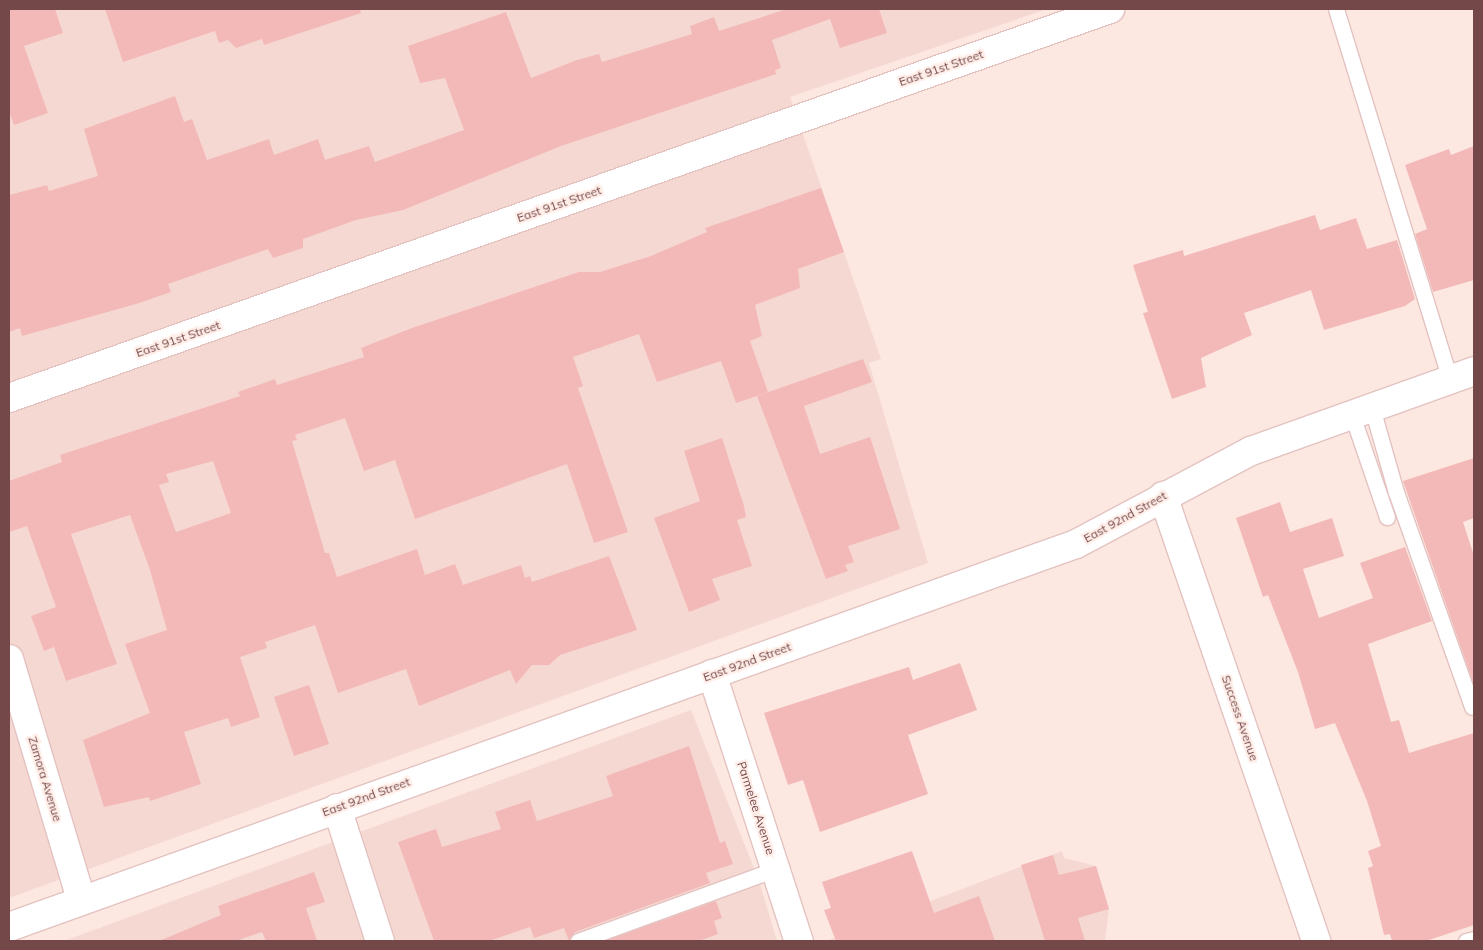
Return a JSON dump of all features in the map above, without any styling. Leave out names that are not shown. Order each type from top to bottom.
[{"type":"street","name":"East 91st Street","points":[[9,398],[1110,9]]},
{"type":"street","name":"East 92nd Street","points":[[9,927],[81,899],[1076,544],[1251,451],[1462,376]]},
{"type":"street","name":"Success Avenue","points":[[1164,496],[1316,941]]},
{"type":"street","name":"Zamora Avenue","points":[[9,659],[81,899]]},
{"type":"street","name":"Parmelee Avenue","points":[[712,674],[799,941]]},
{"type":"street","points":[[337,808],[380,941]]},
{"type":"lane","points":[[1336,9],[1462,376]]},
{"type":"lane","points":[[1362,411],[1387,517]]},
{"type":"lane","points":[[1362,411],[1399,501],[1472,708]]},
{"type":"lane","points":[[578,941],[776,869]]},
{"type":"lane","points":[[1466,941],[1474,939]]},
{"type":"shaded area","points":[[9,9],[1047,9],[790,97],[881,359],[869,363],[928,563],[9,898]]},
{"type":"shaded area","points":[[691,710],[759,881],[777,941],[64,941]]},
{"type":"shaded area","points":[[1062,851],[1064,858],[1096,866],[1109,909],[1105,941],[826,941]]},
{"type":"building","points":[[9,9],[55,9],[63,33],[24,46],[48,113],[14,125],[9,111]]},
{"type":"building","points":[[105,9],[360,9],[361,13],[264,45],[262,39],[236,48],[228,40],[219,43],[215,31],[123,62]]},
{"type":"building","points":[[787,9],[879,9],[887,33],[840,48],[830,19],[772,40],[781,68],[775,70],[776,74],[561,146],[403,210],[356,220],[303,239],[303,248],[273,258],[268,249],[168,284],[171,292],[136,304],[22,336],[20,328],[9,332],[9,195],[47,185],[49,191],[98,176],[84,129],[175,96],[184,122],[192,119],[207,160],[269,139],[274,155],[318,139],[325,160],[369,146],[375,162],[464,130],[445,78],[420,83],[408,46],[506,12],[531,78],[577,60],[599,54],[602,62],[692,34],[690,26],[714,17],[719,31]]},
{"type":"building","points":[[1474,146],[1474,280],[1433,292],[1415,234],[1427,229],[1405,165],[1449,149],[1451,155]]},
{"type":"building","points":[[821,188],[844,252],[798,269],[800,288],[755,305],[762,336],[750,341],[768,392],[736,403],[721,361],[657,382],[639,334],[573,357],[583,386],[578,388],[628,532],[594,543],[567,464],[415,519],[395,460],[364,471],[345,418],[295,435],[297,440],[292,441],[325,553],[329,553],[337,577],[417,549],[425,575],[455,564],[463,585],[521,565],[525,578],[530,576],[532,582],[609,556],[637,630],[560,655],[549,665],[532,665],[516,684],[510,670],[419,706],[406,669],[338,693],[315,625],[265,642],[267,648],[240,657],[260,717],[231,727],[228,718],[184,732],[201,784],[150,801],[149,797],[104,807],[83,740],[150,713],[125,644],[167,630],[150,570],[130,515],[71,534],[117,664],[66,681],[54,647],[44,651],[31,616],[56,607],[27,526],[9,532],[9,481],[62,462],[60,455],[240,396],[238,392],[275,379],[277,385],[364,357],[361,348],[412,328],[579,272],[600,272],[651,256],[707,232],[705,228]],"holes":[[[213,461],[231,513],[176,532],[159,485],[169,482],[166,474]]]},
{"type":"building","points":[[1315,215],[1320,230],[1356,218],[1367,249],[1397,240],[1415,299],[1405,306],[1324,330],[1311,290],[1244,313],[1252,335],[1201,358],[1206,387],[1172,399],[1143,313],[1148,312],[1133,265],[1183,250],[1184,256]]},
{"type":"building","points":[[863,359],[872,382],[804,406],[820,454],[870,437],[900,529],[848,546],[854,562],[845,565],[848,571],[826,579],[757,396]]},
{"type":"building","points":[[722,438],[744,506],[746,517],[737,520],[752,566],[712,579],[720,600],[689,612],[654,518],[700,501],[684,451]]},
{"type":"building","points":[[1474,458],[1474,518],[1463,522],[1474,556],[1474,685],[1403,481]]},
{"type":"building","points":[[1280,502],[1290,532],[1332,518],[1344,556],[1303,569],[1319,618],[1373,598],[1360,563],[1405,547],[1432,621],[1368,644],[1391,722],[1399,720],[1409,753],[1474,733],[1474,925],[1426,941],[1392,941],[1390,934],[1384,935],[1368,868],[1373,866],[1368,851],[1381,846],[1367,801],[1335,723],[1315,729],[1298,672],[1268,595],[1263,597],[1236,518]]},
{"type":"building","points":[[960,663],[977,710],[908,735],[928,794],[820,832],[803,780],[788,785],[764,713],[909,667],[913,680]]},
{"type":"building","points":[[309,685],[329,744],[294,756],[274,697]]},
{"type":"building","points":[[689,746],[720,843],[725,841],[733,864],[706,873],[710,883],[575,932],[569,941],[564,928],[534,938],[530,927],[489,941],[434,941],[398,842],[436,829],[442,847],[501,829],[495,812],[530,800],[537,821],[613,796],[606,776]]},
{"type":"building","points":[[912,851],[934,913],[979,896],[995,941],[836,941],[824,910],[831,908],[822,882]]},
{"type":"building","points":[[1053,855],[1059,875],[1096,866],[1109,909],[1078,918],[1085,941],[1045,941],[1021,865]]},
{"type":"building","points":[[314,872],[325,902],[306,908],[317,941],[266,941],[262,932],[236,941],[159,941],[221,915],[218,906]]},
{"type":"building","points":[[716,901],[722,918],[714,921],[718,934],[699,941],[605,941]]}]
